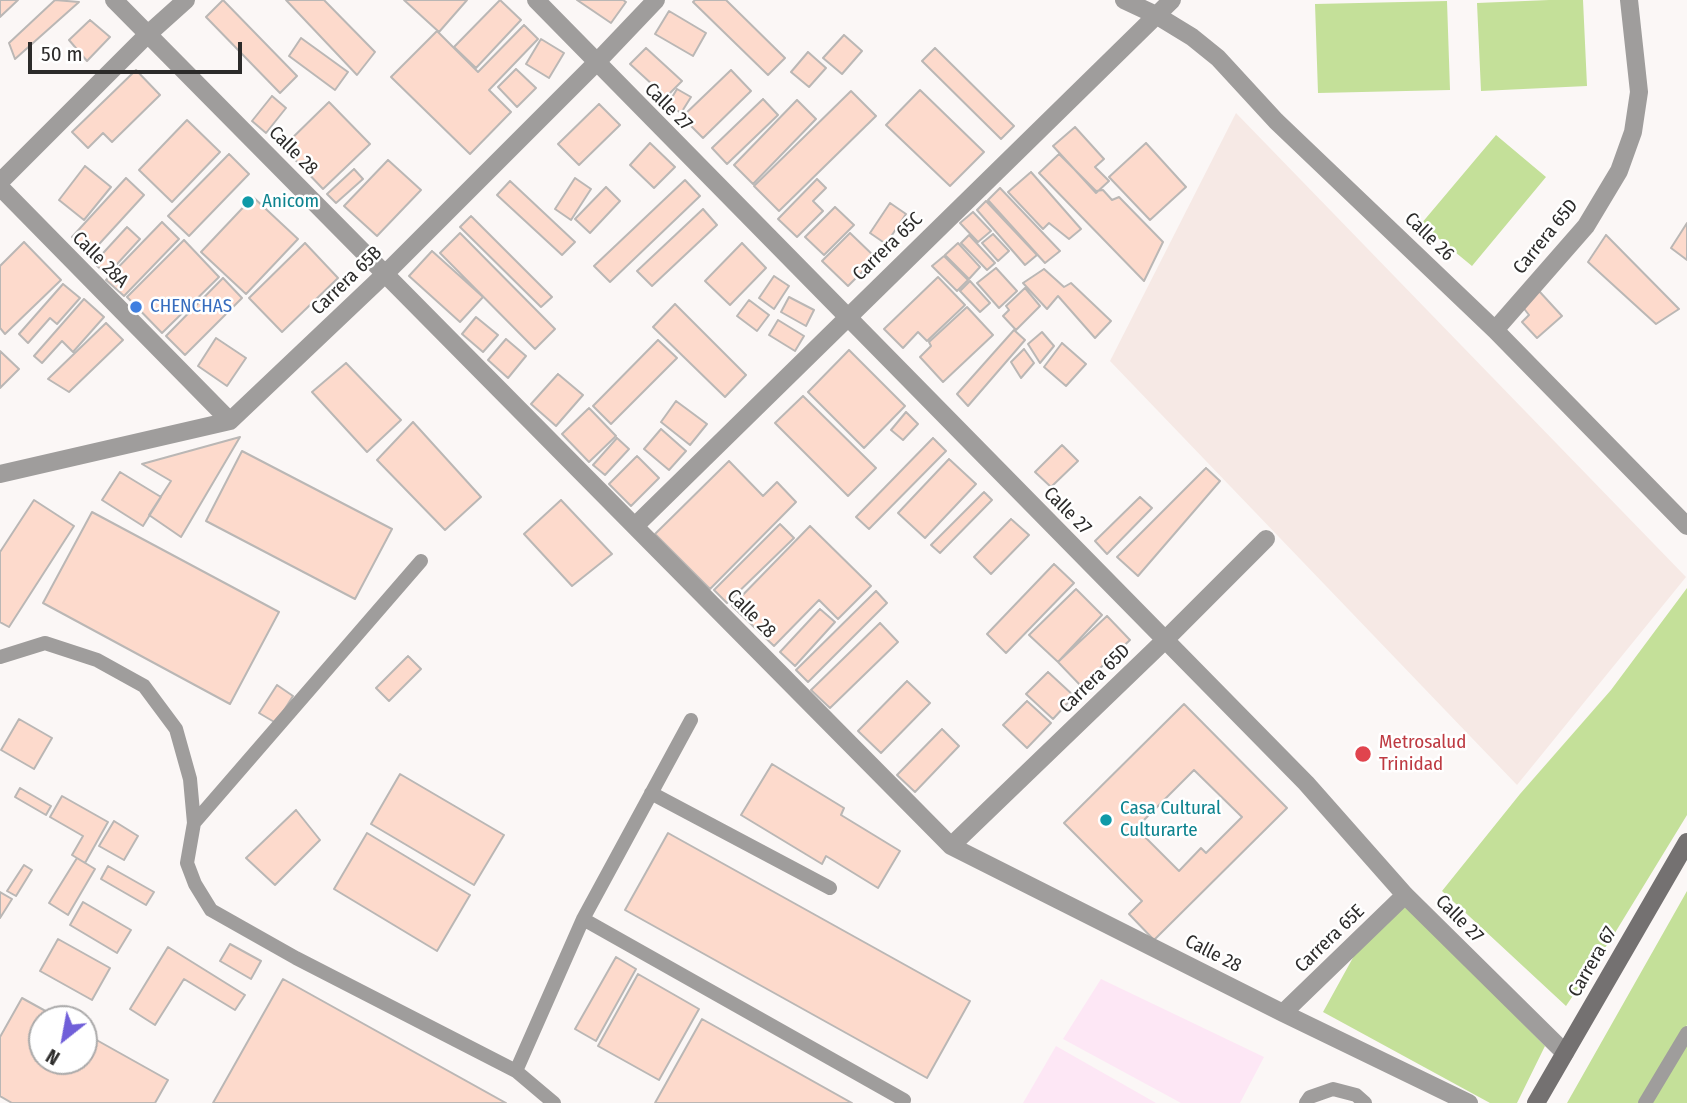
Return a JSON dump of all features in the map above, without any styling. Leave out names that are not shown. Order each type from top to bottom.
[{"type":"street","name":"Calle 28","points":[[114,0],[951,846],[1469,1103]]},
{"type":"street","points":[[0,182],[147,35],[186,0]]},
{"type":"street","name":"Calle 27","points":[[536,0],[1306,783],[1405,894],[1565,1054]]},
{"type":"street","name":"Carrera 65B","points":[[230,421],[385,274],[656,0]]},
{"type":"street","name":"Calle 26","points":[[1125,0],[1192,37],[1218,58],[1276,121],[1495,330],[1687,526]]},
{"type":"street","name":"Carrera 65C","points":[[635,526],[1172,0]]},
{"type":"street","name":"Carrera 65D","points":[[1495,330],[1586,226],[1619,172],[1633,132],[1639,92],[1629,0]]},
{"type":"street","name":"Calle 28A","points":[[0,187],[230,421]]},
{"type":"street","points":[[0,474],[230,421]]},
{"type":"street","name":"Carrera 65D","points":[[951,846],[1166,640],[1266,539]]},
{"type":"street","name":"Carrera 67","points":[[1536,1103],[1687,842]]},
{"type":"street","name":"Carrera 65E","points":[[1283,1013],[1405,894]]},
{"type":"lane","points":[[194,823],[421,561]]},
{"type":"lane","points":[[0,657],[45,643],[97,660],[144,686],[176,729],[190,779],[194,823],[187,863],[195,884],[211,911],[296,958],[516,1071],[554,1103]]},
{"type":"lane","points":[[516,1071],[583,919],[691,720]]},
{"type":"lane","points":[[651,793],[830,888]]},
{"type":"lane","points":[[583,919],[904,1100]]},
{"type":"lane","points":[[1645,1103],[1687,1033]]},
{"type":"lane","points":[[1306,1103],[1310,1097],[1333,1089],[1356,1096],[1364,1103]]},
{"type":"shaded area","points":[[1236,113],[1686,577],[1517,785],[1110,361]]},
{"type":"shaded area","points":[[1101,979],[1264,1057],[1240,1103],[1181,1103],[1063,1039]]},
{"type":"shaded area","points":[[1056,1046],[1156,1103],[1023,1103]]},
{"type":"green space","points":[[1583,0],[1587,86],[1481,91],[1477,3]]},
{"type":"green space","points":[[1447,1],[1450,90],[1318,93],[1315,4]]},
{"type":"green space","points":[[1496,135],[1546,177],[1472,266],[1421,224]]},
{"type":"green space","points":[[1687,588],[1687,815],[1613,936],[1566,1006],[1442,891],[1520,794],[1611,690]]},
{"type":"green space","points":[[1687,891],[1687,1025],[1640,1103],[1567,1103]]},
{"type":"green space","points":[[1406,905],[1545,1046],[1517,1103],[1490,1103],[1323,1012],[1355,954]]},
{"type":"green space","points":[[1687,1043],[1687,1103],[1651,1103]]},
{"type":"building","points":[[0,0],[18,0],[0,17]]},
{"type":"building","points":[[55,0],[79,2],[15,59],[9,43]]},
{"type":"building","points":[[223,0],[297,76],[280,93],[206,17]]},
{"type":"building","points":[[286,0],[324,0],[375,52],[357,75]]},
{"type":"building","points":[[404,0],[467,0],[439,32]]},
{"type":"building","points":[[500,0],[521,20],[476,68],[454,47]]},
{"type":"building","points":[[577,0],[623,0],[626,2],[611,23]]},
{"type":"building","points":[[726,0],[785,58],[768,75],[693,2]]},
{"type":"building","points":[[669,11],[706,33],[693,56],[655,34]]},
{"type":"building","points":[[90,20],[110,37],[87,61],[69,40]]},
{"type":"building","points":[[524,25],[538,39],[489,90],[511,112],[470,154],[391,77],[437,31],[478,72]]},
{"type":"building","points":[[844,35],[862,51],[842,74],[823,58]]},
{"type":"building","points":[[301,38],[348,72],[335,90],[289,56]]},
{"type":"building","points":[[541,39],[564,53],[549,78],[526,64]]},
{"type":"building","points":[[646,48],[682,81],[666,97],[630,64]]},
{"type":"building","points":[[935,48],[1014,126],[1001,139],[922,61]]},
{"type":"building","points":[[808,52],[826,68],[809,87],[791,72]]},
{"type":"building","points":[[516,69],[536,88],[517,107],[498,87]]},
{"type":"building","points":[[136,70],[160,95],[112,142],[103,133],[88,148],[72,132]]},
{"type":"building","points":[[731,70],[751,91],[703,138],[682,117]]},
{"type":"building","points":[[677,89],[691,97],[681,113],[668,104]]},
{"type":"building","points":[[920,90],[984,152],[950,186],[886,125]]},
{"type":"building","points":[[851,91],[876,116],[779,211],[754,186]]},
{"type":"building","points":[[272,96],[286,108],[266,133],[252,121]]},
{"type":"building","points":[[763,99],[778,115],[727,164],[712,148]]},
{"type":"building","points":[[797,100],[816,119],[753,184],[734,165]]},
{"type":"building","points":[[329,102],[370,144],[323,189],[283,147]]},
{"type":"building","points":[[599,104],[620,125],[579,165],[558,144]]},
{"type":"building","points":[[187,120],[220,152],[172,202],[139,170]]},
{"type":"building","points":[[1075,127],[1104,159],[1095,167],[1109,181],[1096,193],[1053,146]]},
{"type":"building","points":[[650,143],[675,167],[654,188],[630,165]]},
{"type":"building","points":[[1146,143],[1186,187],[1150,220],[1109,177]]},
{"type":"building","points":[[229,154],[249,174],[189,236],[168,216]]},
{"type":"building","points":[[1059,154],[1096,191],[1103,190],[1112,200],[1119,197],[1163,242],[1144,281],[1039,173]]},
{"type":"building","points":[[388,160],[421,190],[377,236],[344,206]]},
{"type":"building","points":[[85,166],[111,187],[84,220],[59,200]]},
{"type":"building","points":[[354,169],[363,179],[336,203],[327,194]]},
{"type":"building","points":[[1031,172],[1081,229],[1069,239],[1049,223],[1043,229],[1008,192]]},
{"type":"building","points":[[126,178],[144,195],[90,254],[72,237]]},
{"type":"building","points":[[575,178],[591,189],[571,220],[555,209]]},
{"type":"building","points":[[817,179],[826,188],[813,201],[823,211],[797,237],[778,219]]},
{"type":"building","points":[[685,180],[700,196],[610,282],[594,266]]},
{"type":"building","points":[[510,181],[575,242],[562,255],[497,195]]},
{"type":"building","points":[[606,187],[620,201],[590,233],[575,219]]},
{"type":"building","points":[[1000,188],[1060,251],[1045,263],[988,200]]},
{"type":"building","points":[[253,197],[298,239],[246,294],[201,252]]},
{"type":"building","points":[[986,201],[1037,255],[1025,265],[977,210]]},
{"type":"building","points":[[890,203],[906,214],[886,244],[870,233]]},
{"type":"building","points":[[835,207],[854,225],[824,255],[805,237]]},
{"type":"building","points":[[703,209],[717,225],[652,286],[637,271]]},
{"type":"building","points":[[973,212],[991,231],[978,242],[960,223]]},
{"type":"building","points":[[471,216],[552,297],[541,307],[460,227]]},
{"type":"building","points":[[162,222],[179,239],[124,296],[106,280]]},
{"type":"building","points":[[1687,223],[1687,260],[1671,248]]},
{"type":"building","points":[[127,227],[140,239],[107,275],[94,263]]},
{"type":"building","points":[[460,233],[555,329],[535,349],[440,253]]},
{"type":"building","points":[[850,233],[876,258],[848,286],[822,261]]},
{"type":"building","points":[[993,234],[1009,251],[998,261],[982,243]]},
{"type":"building","points":[[969,235],[995,263],[987,270],[961,243]]},
{"type":"building","points":[[1606,235],[1679,309],[1656,324],[1588,262]]},
{"type":"building","points":[[184,240],[219,277],[162,333],[127,297]]},
{"type":"building","points":[[24,242],[61,280],[5,334],[0,328],[0,266]]},
{"type":"building","points":[[305,243],[338,278],[282,332],[249,298]]},
{"type":"building","points":[[742,243],[766,268],[730,305],[705,281]]},
{"type":"building","points":[[958,243],[980,267],[969,279],[945,255]]},
{"type":"building","points":[[432,251],[483,297],[460,322],[409,276]]},
{"type":"building","points":[[944,256],[968,280],[957,291],[932,266]]},
{"type":"building","points":[[996,268],[1017,291],[999,308],[977,283]]},
{"type":"building","points":[[1044,269],[1064,287],[1071,283],[1111,321],[1095,338],[1058,296],[1047,309],[1023,283]]},
{"type":"building","points":[[774,276],[789,286],[774,309],[759,298]]},
{"type":"building","points":[[938,277],[965,305],[927,341],[918,332],[903,348],[884,329]]},
{"type":"building","points":[[223,278],[242,298],[185,355],[166,336]]},
{"type":"building","points":[[970,281],[990,303],[980,312],[960,291]]},
{"type":"building","points":[[63,284],[80,298],[57,324],[50,318],[28,343],[19,334]]},
{"type":"building","points":[[1025,288],[1040,306],[1016,330],[1003,316],[1009,310],[1006,306]]},
{"type":"building","points":[[1539,291],[1562,316],[1537,338],[1522,322],[1529,315],[1522,306]]},
{"type":"building","points":[[789,297],[814,310],[806,326],[781,312]]},
{"type":"building","points":[[84,299],[104,317],[73,352],[62,341],[42,363],[34,356]]},
{"type":"building","points":[[749,300],[769,315],[757,331],[737,316]]},
{"type":"building","points":[[675,304],[746,375],[725,397],[653,327]]},
{"type":"building","points":[[967,307],[993,335],[943,382],[920,357],[931,346],[929,342]]},
{"type":"building","points":[[476,317],[498,335],[483,352],[462,334]]},
{"type":"building","points":[[778,320],[804,336],[795,351],[769,335]]},
{"type":"building","points":[[106,323],[123,340],[69,392],[48,379]]},
{"type":"building","points":[[1014,330],[1025,340],[968,406],[957,394]]},
{"type":"building","points":[[1042,332],[1054,346],[1040,363],[1028,344]]},
{"type":"building","points":[[216,338],[246,358],[227,386],[198,366]]},
{"type":"building","points":[[506,339],[526,356],[508,378],[488,360]]},
{"type":"building","points":[[658,340],[677,358],[611,424],[593,406]]},
{"type":"building","points":[[1062,343],[1086,364],[1066,386],[1044,367]]},
{"type":"building","points":[[1024,349],[1034,363],[1021,378],[1011,362]]},
{"type":"building","points":[[849,350],[905,406],[864,448],[808,392]]},
{"type":"building","points":[[0,351],[19,369],[0,388]]},
{"type":"building","points":[[346,363],[401,420],[367,452],[312,392]]},
{"type":"building","points":[[558,374],[583,395],[556,426],[531,404]]},
{"type":"building","points":[[803,396],[876,468],[848,496],[775,423]]},
{"type":"building","points":[[676,401],[707,424],[690,445],[661,422]]},
{"type":"building","points":[[589,408],[616,436],[589,462],[562,434]]},
{"type":"building","points":[[906,412],[918,424],[903,440],[891,430]]},
{"type":"building","points":[[413,422],[481,497],[445,530],[377,460]]},
{"type":"building","points":[[661,429],[686,451],[669,470],[644,449]]},
{"type":"building","points":[[240,437],[181,537],[149,515],[171,481],[142,464]]},
{"type":"building","points":[[617,438],[629,449],[605,475],[593,465]]},
{"type":"building","points":[[933,438],[946,451],[869,529],[856,517]]},
{"type":"building","points":[[1062,445],[1078,461],[1051,487],[1035,472]]},
{"type":"building","points":[[242,451],[392,529],[355,599],[206,521]]},
{"type":"building","points":[[637,456],[659,478],[631,506],[609,484]]},
{"type":"building","points":[[949,459],[976,484],[925,538],[898,513]]},
{"type":"building","points":[[729,461],[763,496],[777,482],[796,502],[710,589],[655,534]]},
{"type":"building","points":[[1206,468],[1220,481],[1138,576],[1117,557]]},
{"type":"building","points":[[120,472],[161,497],[143,526],[102,500]]},
{"type":"building","points":[[984,492],[992,500],[940,553],[931,545]]},
{"type":"building","points":[[1140,497],[1152,508],[1107,554],[1095,541]]},
{"type":"building","points":[[34,500],[74,526],[9,627],[0,622],[0,552]]},
{"type":"building","points":[[561,500],[612,554],[572,586],[524,534]]},
{"type":"building","points":[[92,512],[279,612],[230,704],[43,603]]},
{"type":"building","points":[[1011,519],[1029,535],[991,574],[974,557]]},
{"type":"building","points":[[780,524],[794,538],[727,603],[714,590]]},
{"type":"building","points":[[810,526],[871,586],[838,619],[819,600],[774,646],[732,606]]},
{"type":"building","points":[[1054,564],[1074,583],[1006,653],[987,634]]},
{"type":"building","points":[[1076,589],[1102,615],[1058,662],[1029,635]]},
{"type":"building","points":[[876,591],[887,603],[808,682],[796,670]]},
{"type":"building","points":[[820,609],[835,622],[795,666],[780,652]]},
{"type":"building","points":[[1107,616],[1130,640],[1081,686],[1058,662]]},
{"type":"building","points":[[880,623],[898,642],[830,708],[811,690]]},
{"type":"building","points":[[408,656],[421,669],[389,701],[376,688]]},
{"type":"building","points":[[1048,672],[1074,696],[1053,719],[1026,694]]},
{"type":"building","points":[[907,681],[930,703],[881,753],[858,731]]},
{"type":"building","points":[[277,685],[293,696],[276,723],[259,713]]},
{"type":"building","points":[[1027,701],[1051,723],[1027,748],[1003,725]]},
{"type":"building","name":"Casa Cultural Culturarte","points":[[1184,704],[1287,808],[1154,940],[1129,914],[1142,901],[1064,823]],"holes":[[[1194,770],[1242,817],[1206,853],[1201,848],[1179,871],[1136,828]]]},
{"type":"building","points":[[19,719],[52,738],[34,769],[1,750]]},
{"type":"building","points":[[942,729],[959,746],[915,792],[897,775]]},
{"type":"building","points":[[772,764],[844,808],[841,815],[900,851],[878,888],[826,856],[822,864],[741,815]]},
{"type":"building","points":[[400,774],[504,835],[474,885],[371,824]]},
{"type":"building","points":[[20,788],[51,806],[46,815],[15,797]]},
{"type":"building","points":[[62,796],[108,822],[85,863],[72,855],[83,836],[50,817]]},
{"type":"building","points":[[296,810],[320,840],[275,885],[246,858]]},
{"type":"building","points":[[114,821],[138,836],[124,860],[99,846]]},
{"type":"building","points":[[367,833],[470,895],[437,951],[334,889]]},
{"type":"building","points":[[668,833],[970,1001],[927,1078],[625,910]]},
{"type":"building","points":[[77,858],[95,869],[68,915],[49,903]]},
{"type":"building","points":[[24,865],[32,870],[16,896],[7,891]]},
{"type":"building","points":[[108,866],[154,892],[146,905],[101,879]]},
{"type":"building","points":[[0,892],[12,899],[0,918]]},
{"type":"building","points":[[83,902],[131,930],[117,953],[70,925]]},
{"type":"building","points":[[58,939],[110,968],[92,1000],[40,971]]},
{"type":"building","points":[[230,944],[261,961],[251,979],[220,961]]},
{"type":"building","points":[[168,947],[245,995],[235,1010],[184,979],[155,1025],[130,1009]]},
{"type":"building","points":[[616,957],[636,969],[596,1041],[575,1029]]},
{"type":"building","points":[[638,974],[699,1009],[659,1080],[598,1046]]},
{"type":"building","points":[[283,979],[506,1103],[213,1103]]},
{"type":"building","points":[[22,998],[35,1005],[28,1005],[28,1075],[98,1075],[98,1041],[168,1080],[155,1103],[12,1103],[0,1096],[0,1037]]},
{"type":"building","points":[[702,1019],[852,1103],[655,1103]]},
{"type":"place","name":"Anicom","points":[[248,202]]},
{"type":"place","name":"CHENCHAS","points":[[136,307]]},
{"type":"place","name":"Metrosalud Trinidad","points":[[1363,754]]},
{"type":"place","name":"Casa Cultural Culturarte","points":[[1106,820]]}]
